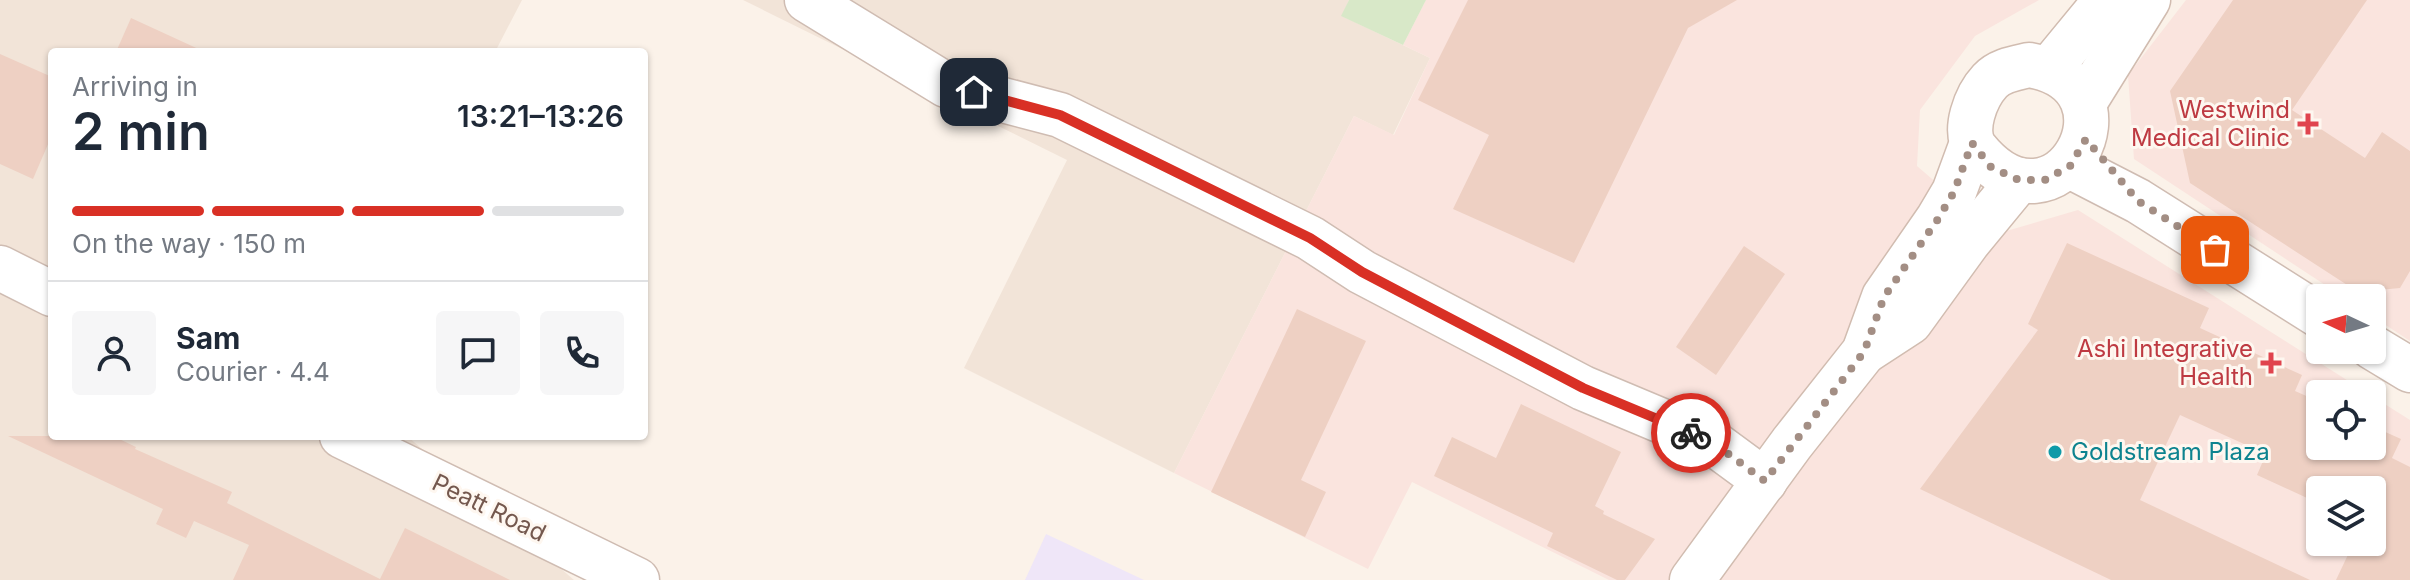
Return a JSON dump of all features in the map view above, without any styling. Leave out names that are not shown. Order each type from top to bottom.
[{"type":"street","points":[[807,0],[946,85],[1060,115],[1310,238],[1362,272],[1583,388],[1712,442],[1765,481]]},
{"type":"street","points":[[2050,68],[2106,0]]},
{"type":"street","points":[[1972,143],[1991,167],[2019,180],[2045,180],[2080,136],[2148,0]]},
{"type":"street","points":[[1692,580],[1864,352],[1884,297],[1954,192],[1972,143],[1972,112],[1990,80],[2008,69],[2029,65],[2050,68],[2067,78],[2080,136],[2138,201],[2306,307]]},
{"type":"street","points":[[1864,352],[1910,322],[1968,242],[2019,180]]},
{"type":"street","points":[[0,268],[48,292]]},
{"type":"street","points":[[2386,355],[2410,370]]},
{"type":"street","name":"Peatt Road","points":[[350,440],[637,580]]},
{"type":"shaded area","points":[[0,0],[522,0],[497,48],[48,48],[48,440],[412,440],[574,580],[0,580]]},
{"type":"shaded area","points":[[743,0],[1349,0],[1342,16],[1430,58],[1393,135],[1354,116],[1174,473],[964,368],[1067,160]]},
{"type":"shaded area","points":[[1426,0],[2039,0],[1975,36],[1920,110],[1917,166],[1996,234],[2078,210],[2306,354],[2306,364],[2322,364],[2347,380],[2306,380],[2306,460],[2386,460],[2386,405],[2410,420],[2410,580],[1609,580],[1412,482],[1368,569],[1174,473],[1354,116],[1394,135],[1430,58],[1403,45]]},
{"type":"shaded area","points":[[2186,0],[2410,0],[2410,341],[2386,325],[2386,284],[2324,284],[2134,159],[2128,75]]},
{"type":"shaded area","points":[[1046,534],[1144,580],[1025,580]]},
{"type":"green space","points":[[1349,0],[1426,0],[1403,45],[1341,16]]},
{"type":"building","points":[[1468,0],[1737,0],[1688,28],[1574,263],[1453,209],[1489,135],[1418,100]]},
{"type":"building","points":[[2233,0],[2367,0],[2292,110],[2365,158],[2382,132],[2410,151],[2410,271],[2400,288],[2386,289],[2386,284],[2346,284],[2190,183],[2170,91]]},
{"type":"building","points":[[131,18],[196,48],[118,48]]},
{"type":"building","points":[[0,54],[48,75],[48,144],[33,179],[0,164]]},
{"type":"building","points":[[2067,243],[2209,308],[2200,328],[2302,375],[2295,391],[2306,396],[2306,460],[2386,460],[2386,432],[2401,439],[2392,458],[2410,467],[2410,580],[2336,580],[2347,556],[2386,556],[2386,476],[2306,476],[2306,498],[2257,475],[2266,454],[2180,415],[2140,500],[2310,580],[2111,580],[1920,489],[2038,330],[2028,324]]},
{"type":"building","points":[[1744,246],[1785,274],[1716,375],[1676,347]]},
{"type":"building","points":[[1297,309],[1366,341],[1301,480],[1326,492],[1305,537],[1211,492]]},
{"type":"building","points":[[1521,404],[1621,452],[1595,506],[1604,511],[1603,514],[1655,539],[1625,580],[1617,580],[1547,546],[1553,533],[1434,476],[1452,437],[1496,458]]},
{"type":"building","points":[[8,436],[48,436],[48,440],[121,440],[232,492],[227,503],[380,579],[405,528],[510,580],[233,580],[249,545],[194,521],[186,538],[156,524],[163,509]]},
{"type":"way so far","points":[[1691,433],[1712,442],[1765,481],[1864,352],[1884,297],[1954,192],[1972,143],[1991,167],[2019,180],[2045,180],[2070,166],[2086,139],[2138,201],[2215,250]]},
{"type":"place","name":"Westwind Medical Clinic","points":[[2308,124]]},
{"type":"place","name":"Ashi Integrative Health","points":[[2271,363]]},
{"type":"place","name":"Goldstream Plaza","points":[[2055,452]]},
{"type":"route","points":[[974,92],[1060,115],[1310,238],[1362,272],[1583,388],[1691,433]]}]
